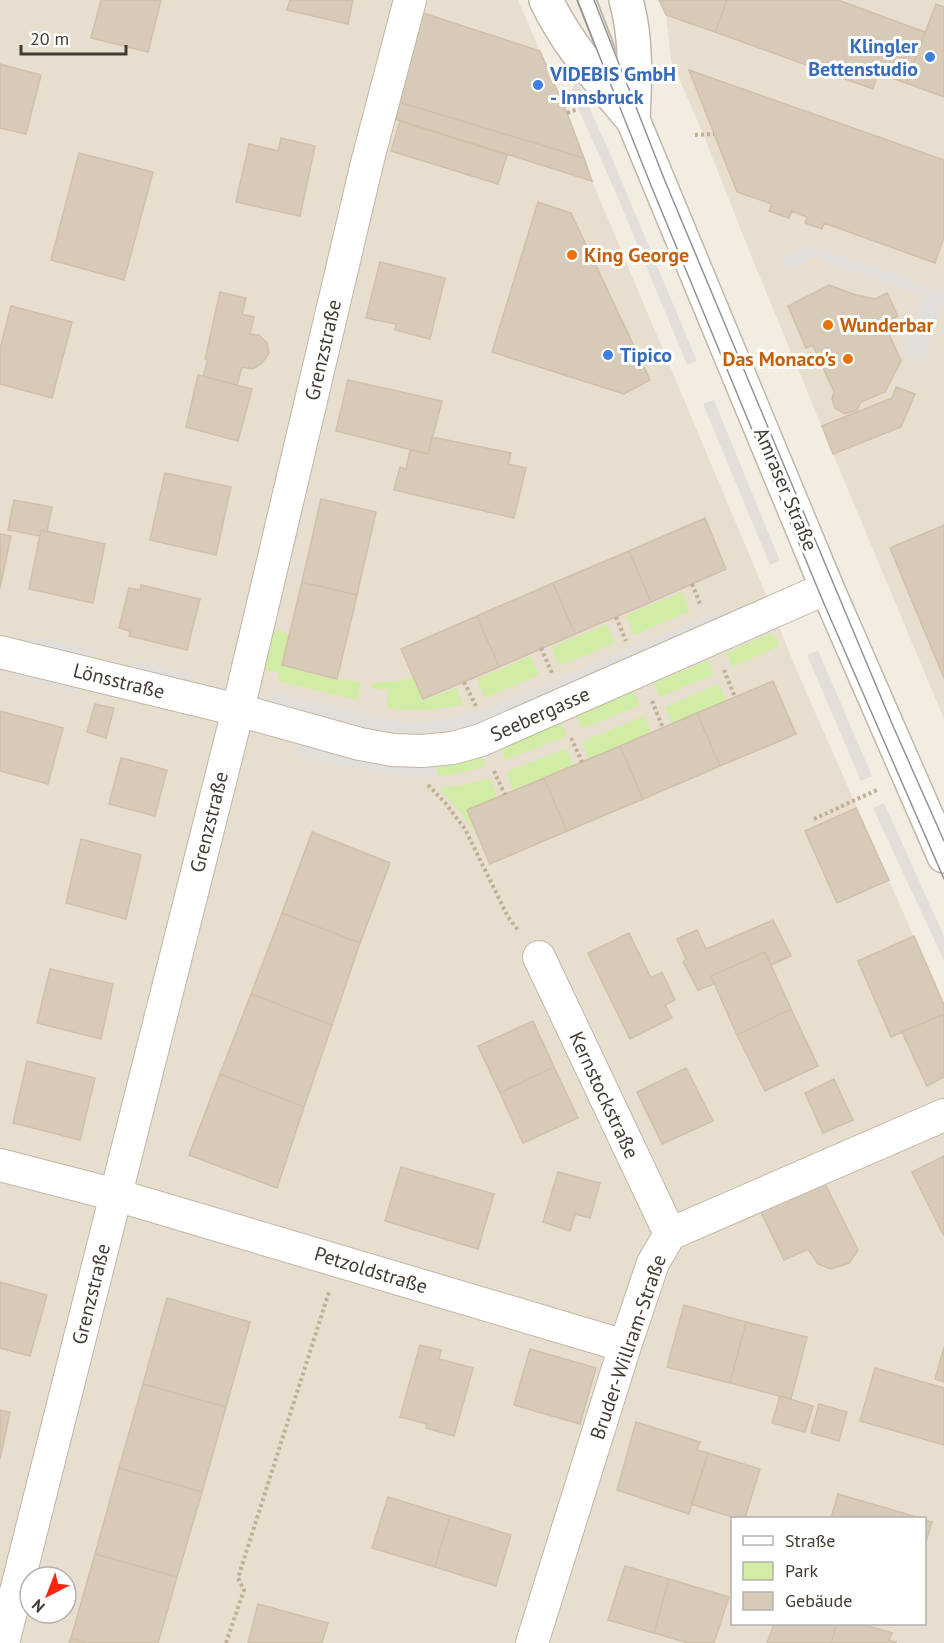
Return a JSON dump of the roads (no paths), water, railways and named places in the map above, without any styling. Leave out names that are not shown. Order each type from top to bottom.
[{"type":"street","name":"Grenzstraße","points":[[3,1643],[238,711],[367,163],[410,0]]},
{"type":"street","name":"Amraser Straße","points":[[546,0],[556,22],[583,60],[633,120],[827,588],[944,856]]},
{"type":"street","name":"Amraser Straße","points":[[626,0],[636,65],[633,120]]},
{"type":"street","name":"Seebergasse","points":[[238,711],[393,750],[422,751],[453,748],[481,740],[827,588]]},
{"type":"street","name":"Lönsstraße","points":[[0,652],[238,711]]},
{"type":"street","name":"Kernstockstraße","points":[[539,957],[670,1234]]},
{"type":"street","name":"Bruder-Willram-Straße","points":[[532,1643],[653,1263],[670,1234],[944,1115]]},
{"type":"street","name":"Petzoldstraße","points":[[0,1165],[116,1195],[625,1346]]},
{"type":"lane","points":[[587,0],[633,120]]},
{"type":"tram line","points":[[577,0],[822,599],[944,879]]},
{"type":"tram line","points":[[594,0],[665,181],[893,726],[944,841]]},
{"type":"place","name":"Klingler Bettenstudio","points":[[930,57]]},
{"type":"place","name":"VIDEBIS GmbH - Innsbruck","points":[[538,85]]},
{"type":"place","name":"King George","points":[[572,255]]},
{"type":"place","name":"Wunderbar","points":[[828,325]]},
{"type":"place","name":"Tipico","points":[[608,355]]},
{"type":"place","name":"Das Monaco's","points":[[848,359]]}]
